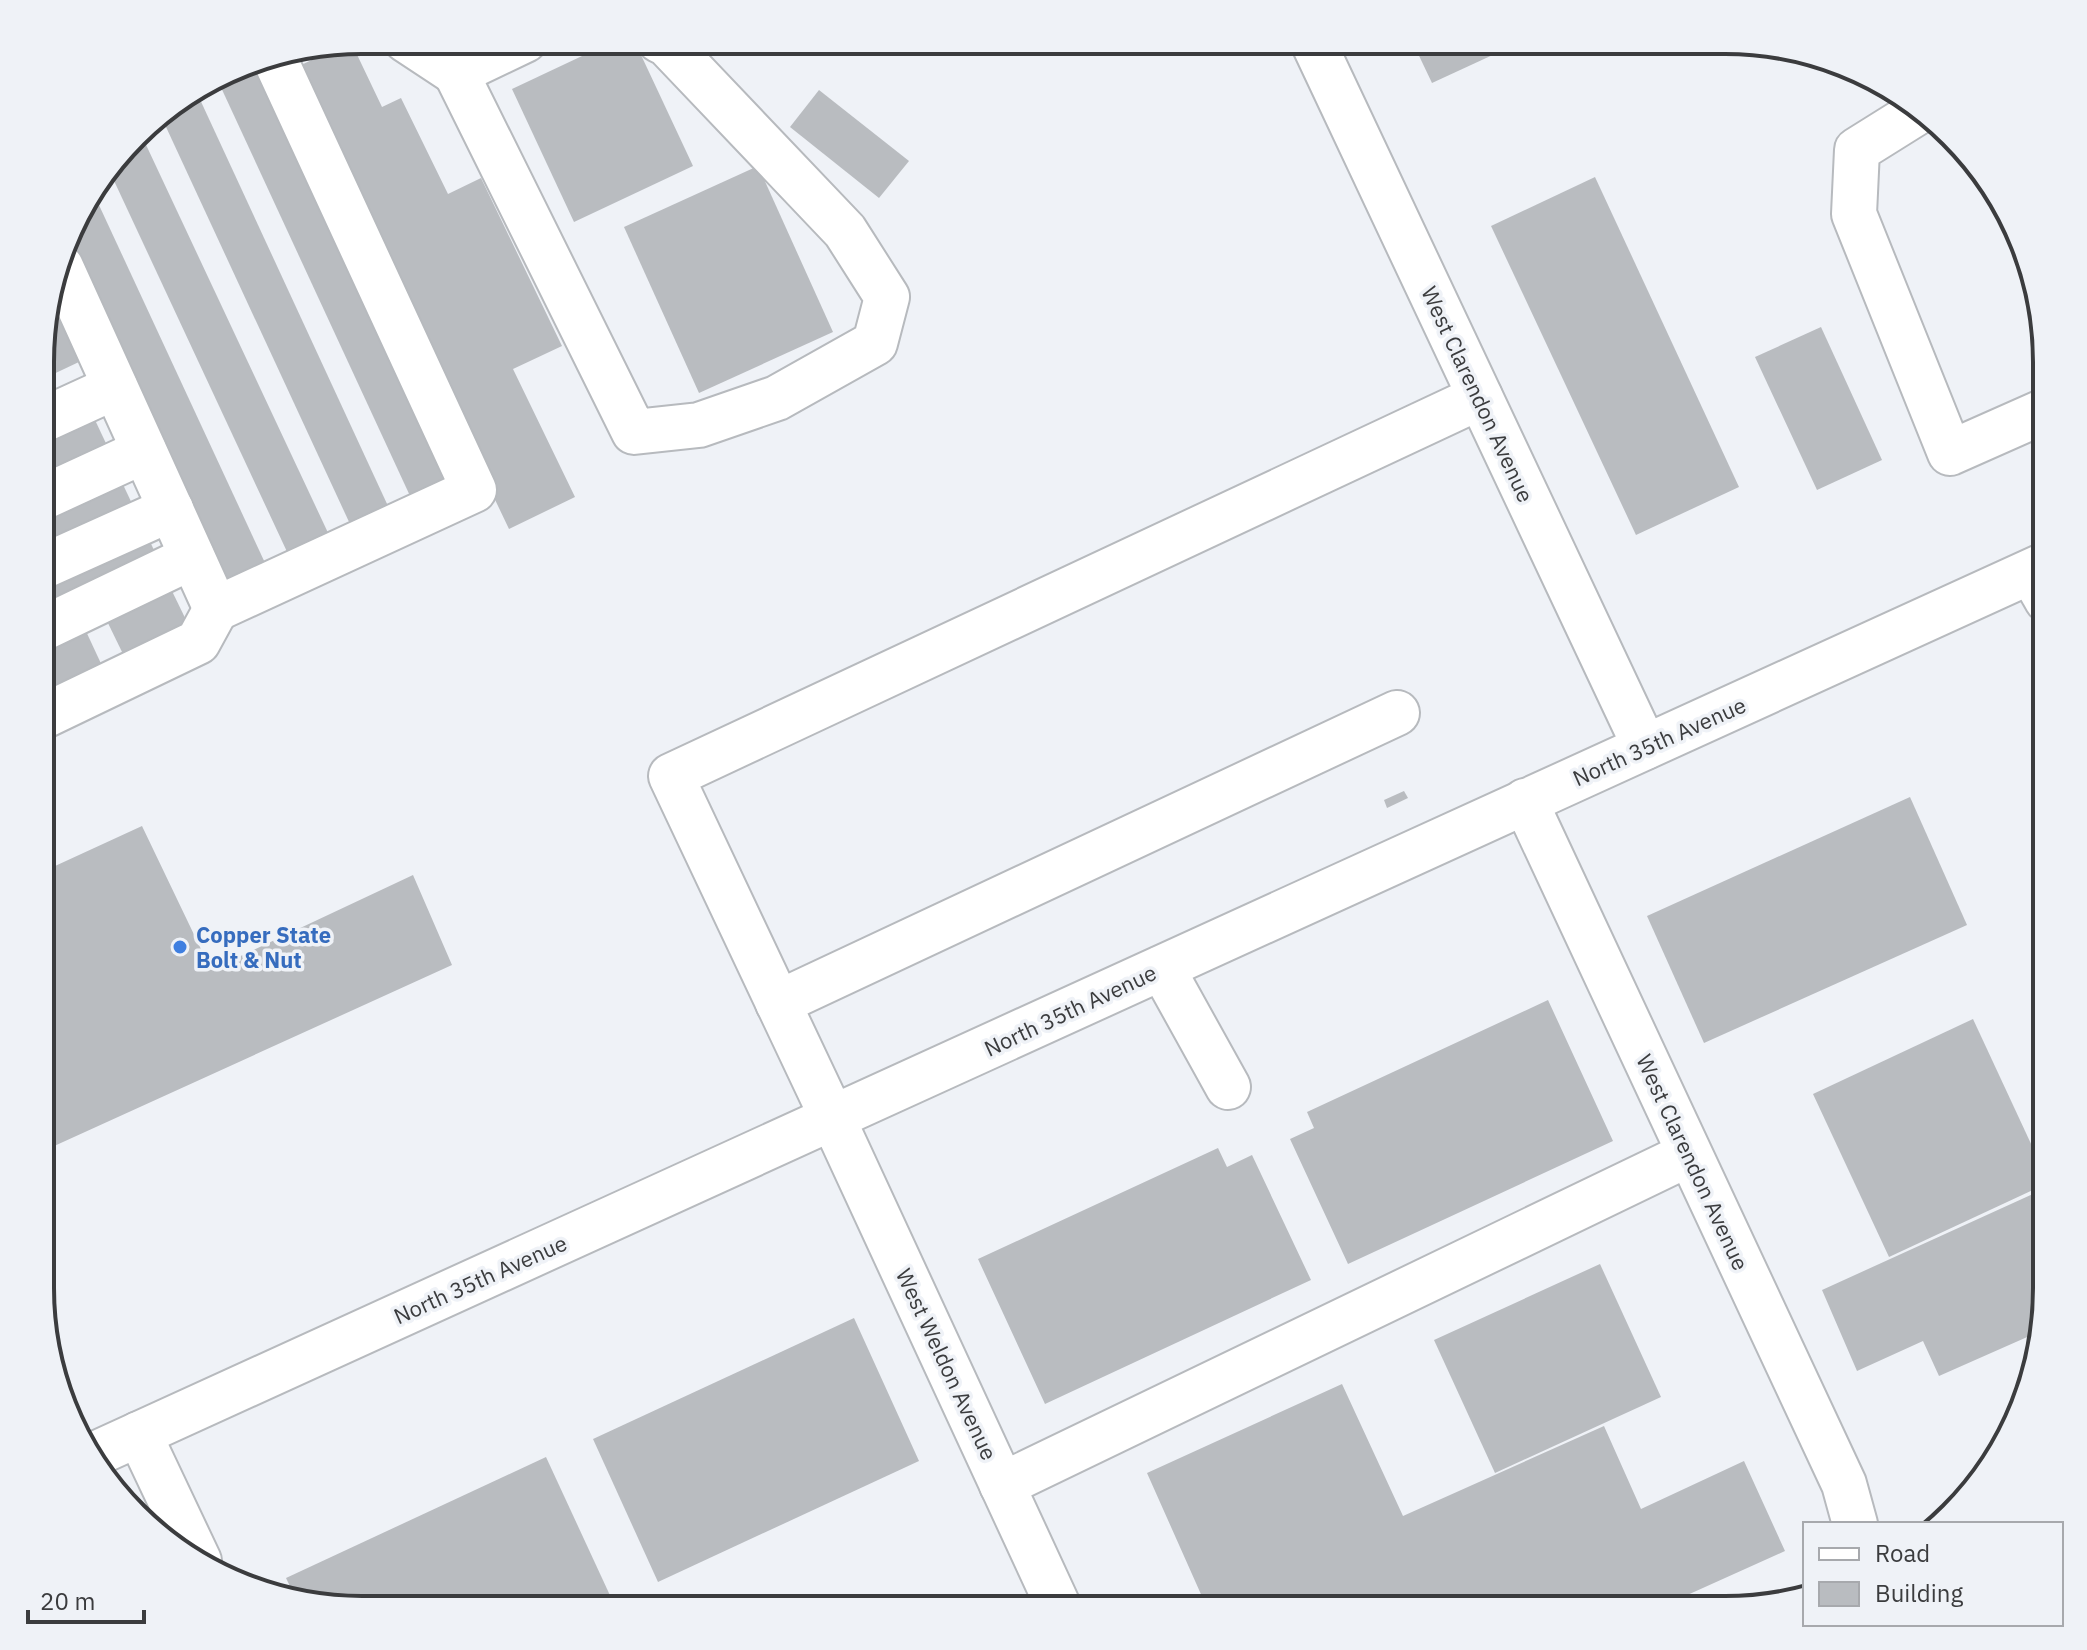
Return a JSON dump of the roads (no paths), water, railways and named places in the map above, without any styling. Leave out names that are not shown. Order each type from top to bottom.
[{"type":"street","points":[[427,54],[456,73],[634,432],[699,425],[777,398],[875,343],[887,297],[845,231],[677,54]]},
{"type":"street","points":[[456,73],[496,54]]},
{"type":"street","name":"West Clarendon Avenue","points":[[1319,54],[1645,747]]},
{"type":"street","points":[[54,711],[198,642],[216,609],[474,490],[278,66]]},
{"type":"street","points":[[1910,117],[1857,150],[1854,214],[1950,453],[2033,416]]},
{"type":"street","points":[[66,278],[216,609]]},
{"type":"street","points":[[54,415],[115,387]]},
{"type":"street","name":"West Weldon Avenue","points":[[1054,1596],[671,776],[1480,397]]},
{"type":"street","points":[[54,492],[144,451]]},
{"type":"street","points":[[54,562],[171,509]]},
{"type":"street","points":[[54,623],[192,557]]},
{"type":"street","name":"North 35th Avenue","points":[[101,1451],[1645,747],[2033,582]]},
{"type":"street","points":[[778,1003],[1397,713]]},
{"type":"street","name":"West Clarendon Avenue","points":[[1525,801],[1844,1484],[1854,1522]]},
{"type":"street","points":[[1162,968],[1228,1087]]},
{"type":"street","points":[[1002,1485],[1689,1154]]},
{"type":"street","points":[[139,1434],[191,1544]]},
{"type":"place","name":"Copper State Bolt & Nut","points":[[180,947]]}]
